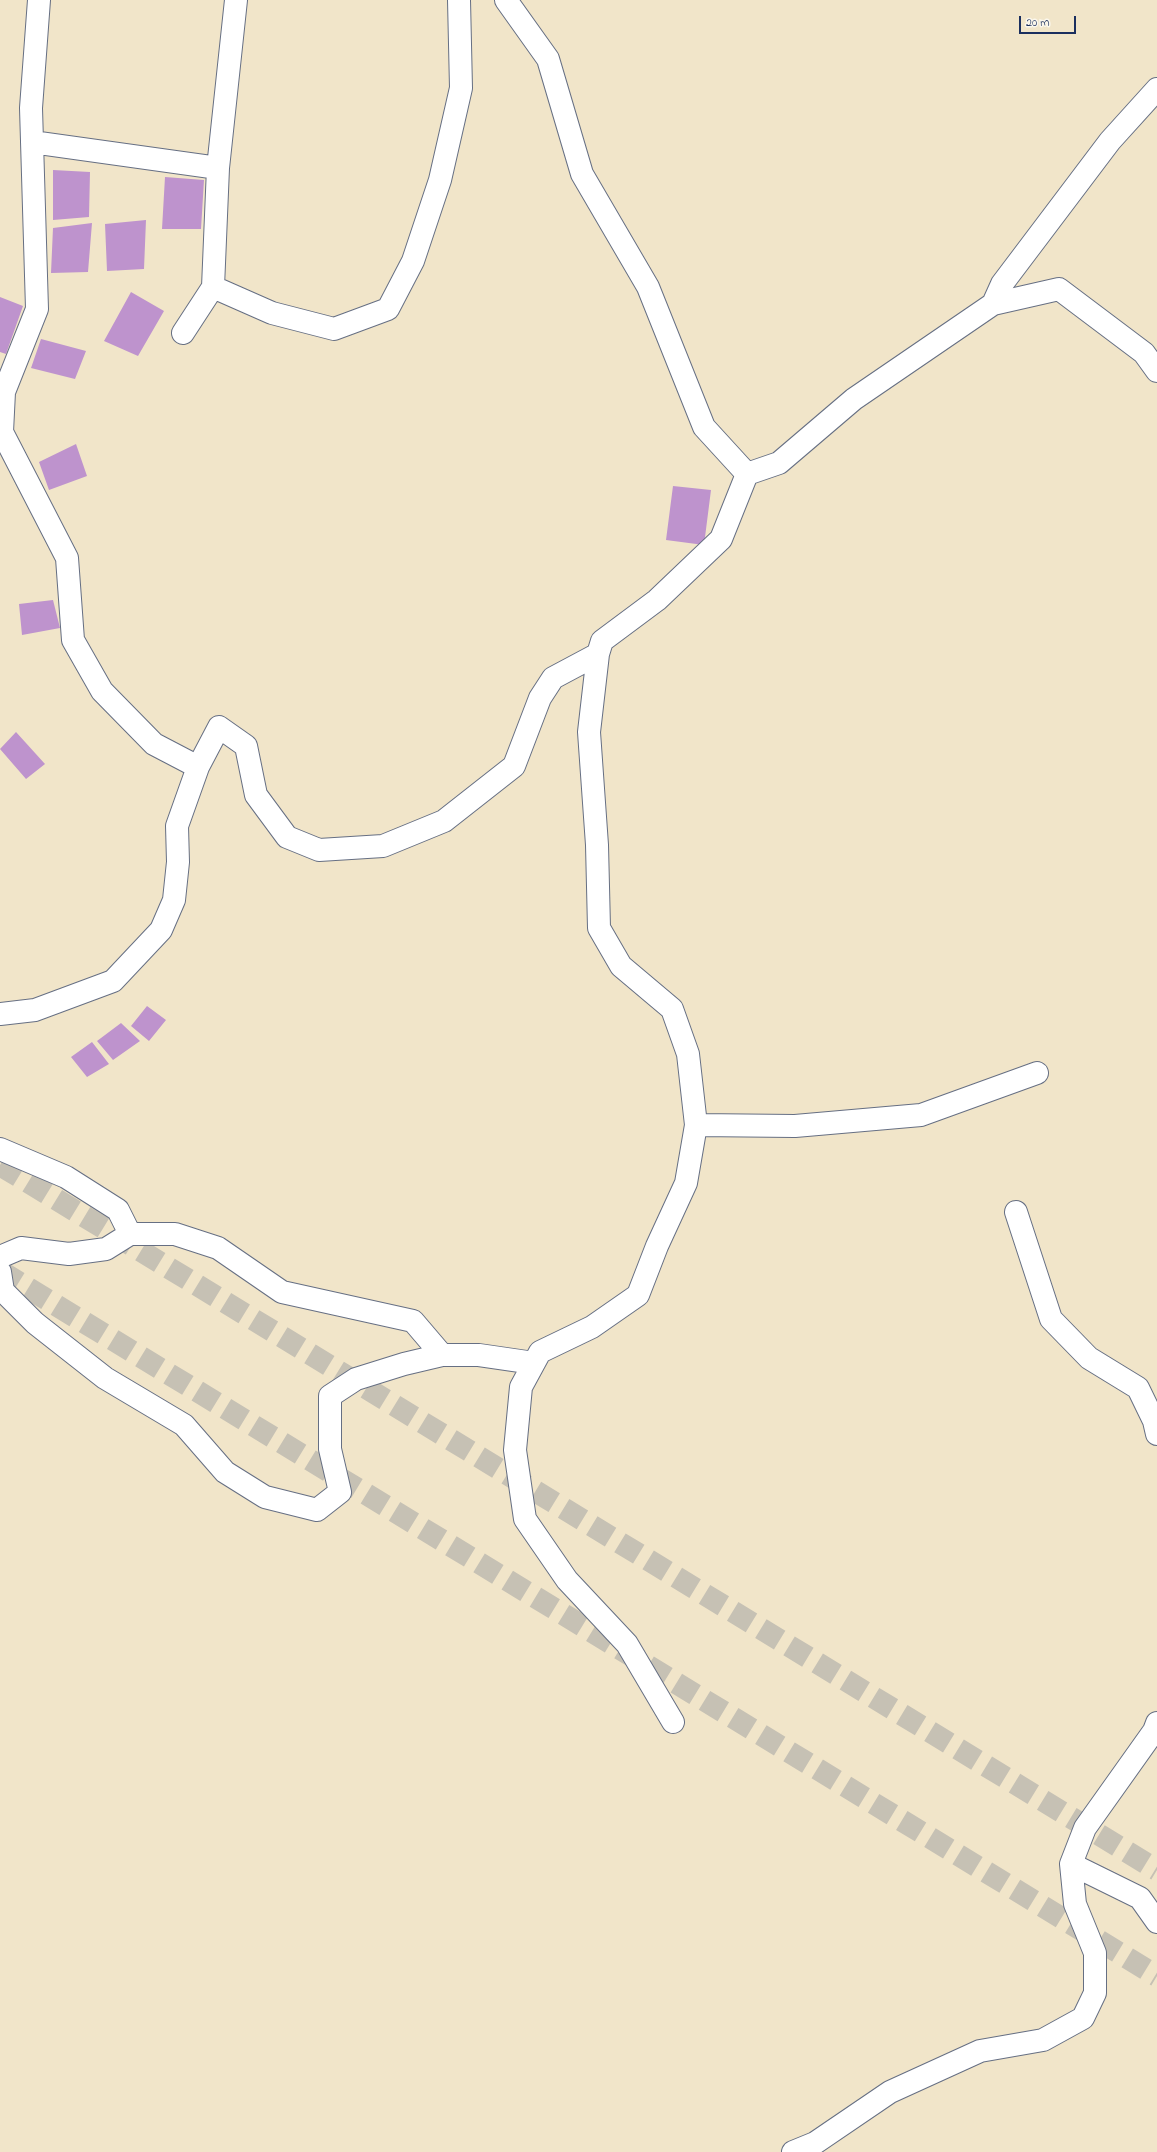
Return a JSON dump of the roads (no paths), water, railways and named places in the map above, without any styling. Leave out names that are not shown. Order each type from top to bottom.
[{"type":"street","points":[[39,0],[31,108],[37,308],[4,392],[2,432],[67,558],[73,640],[102,691],[154,744],[198,767]]},
{"type":"street","points":[[183,334],[213,287],[218,168],[236,0]]},
{"type":"street","points":[[213,287],[272,313],[334,329],[388,309],[413,261],[440,180],[460,88],[459,0]]},
{"type":"street","points":[[506,0],[548,59],[582,174],[648,287],[704,427],[747,474]]},
{"type":"street","points":[[993,304],[1002,284],[1110,141],[1157,89]]},
{"type":"street","points":[[32,142],[218,168]]},
{"type":"street","points":[[673,1722],[627,1644],[567,1580],[525,1519],[515,1450],[521,1387],[540,1352],[592,1327],[638,1295],[657,1246],[686,1183],[696,1125],[688,1054],[672,1009],[621,966],[599,928],[597,845],[589,732],[598,654],[602,641],[657,600],[721,539],[747,474],[779,463],[854,399],[993,304],[1059,289],[1144,353],[1157,371]]},
{"type":"street","points":[[0,1014],[35,1010],[113,981],[161,930],[174,900],[178,862],[177,826],[198,767],[219,727],[246,746],[256,794],[287,837],[319,850],[383,846],[444,821],[514,766],[540,698],[553,678],[598,654]]},
{"type":"street","points":[[696,1125],[795,1126],[921,1115],[1037,1073]]},
{"type":"street","points":[[0,1149],[66,1177],[118,1210],[130,1234]]},
{"type":"street","points":[[1016,1212],[1051,1319],[1089,1358],[1138,1388],[1154,1421],[1157,1434]]},
{"type":"street","points":[[0,1257],[21,1248],[68,1254],[106,1249],[130,1234],[175,1234],[218,1248],[282,1292],[413,1321],[442,1355]]},
{"type":"street","points":[[0,1272],[2,1290],[35,1323],[105,1378],[184,1425],[225,1472],[265,1497],[317,1510],[340,1492],[330,1449],[330,1396],[356,1379],[404,1364],[442,1355],[479,1355],[534,1363]]},
{"type":"street","points":[[794,2152],[815,2143],[890,2092],[980,2051],[1043,2040],[1083,2018],[1094,1993],[1095,1953],[1075,1904],[1071,1864],[1085,1828],[1154,1731],[1157,1723]]},
{"type":"street","points":[[1071,1864],[1140,1898],[1157,1922]]},
{"type":"tunnel","points":[[0,1165],[1157,1870]]},
{"type":"tunnel","points":[[0,1271],[1157,1976]]}]
